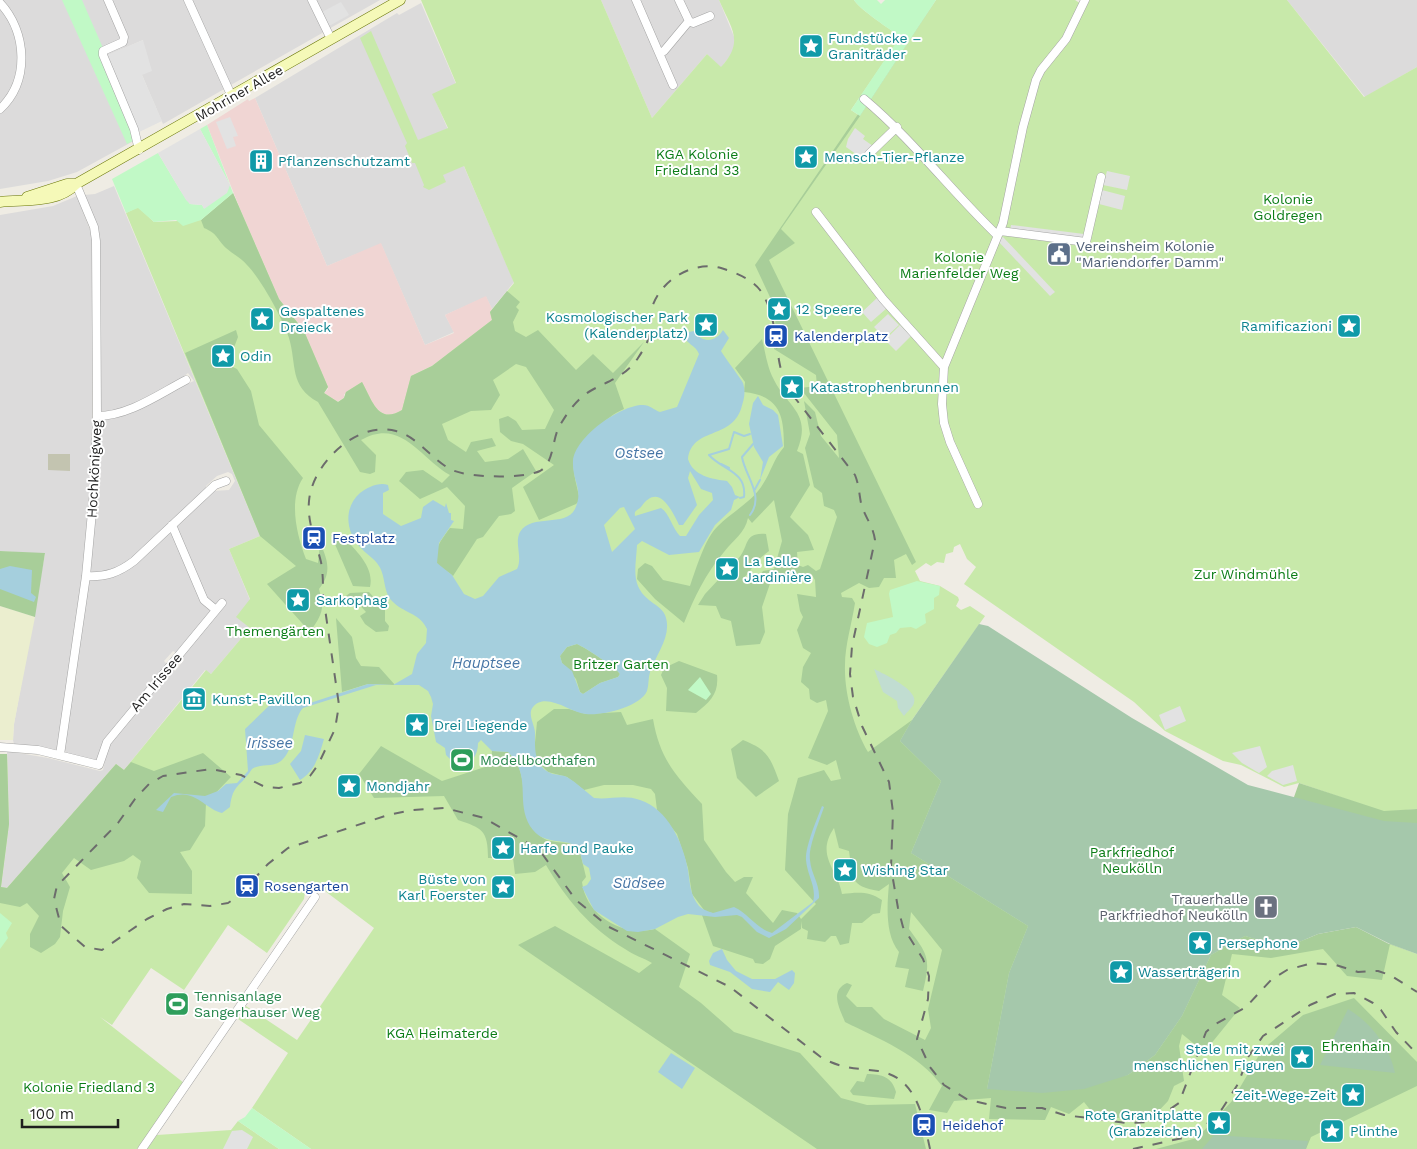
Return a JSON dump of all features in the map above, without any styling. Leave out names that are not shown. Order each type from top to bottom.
[{"type":"main road","name":"Mohriner Allee","points":[[0,202],[24,199],[32,201],[53,197],[70,190],[76,184],[139,150],[400,0]]},
{"type":"street","points":[[108,0],[124,37],[123,42],[103,51],[103,55],[134,131],[139,150]]},
{"type":"street","points":[[188,0],[232,96]]},
{"type":"street","points":[[312,0],[331,39]]},
{"type":"street","points":[[636,0],[673,85]]},
{"type":"street","points":[[679,0],[689,21],[693,23],[710,16]]},
{"type":"street","points":[[978,504],[950,442],[944,423],[942,404],[944,368],[1008,206],[1023,127],[1036,80],[1041,70],[1066,39],[1085,0]]},
{"type":"street","points":[[0,109],[14,92],[22,60],[18,36],[2,6]]},
{"type":"street","points":[[659,53],[664,51],[689,21]]},
{"type":"street","points":[[864,100],[897,127],[944,182],[998,233],[1086,242],[1101,177]]},
{"type":"street","points":[[869,154],[897,127]]},
{"type":"street","name":"Hochkönigweg","points":[[60,755],[86,576],[94,491],[97,416],[96,241],[94,227],[76,184]]},
{"type":"street","points":[[816,212],[883,299],[944,368]]},
{"type":"street","points":[[97,416],[113,415],[129,409],[186,380]]},
{"type":"street","points":[[86,576],[105,576],[120,571],[134,561],[215,485],[226,481]]},
{"type":"street","points":[[172,525],[204,600],[216,610]]},
{"type":"street","name":"Am Irissee","points":[[60,755],[99,765],[107,742],[222,603]]},
{"type":"street","points":[[0,747],[22,748],[60,755]]},
{"type":"street","points":[[142,1149],[315,897]]},
{"type":"shaded area","points":[[0,0],[186,0],[226,88],[163,124],[142,75],[143,40],[106,56],[139,138],[77,172],[48,181],[0,189]]},
{"type":"shaded area","points":[[190,0],[310,0],[324,32],[229,86]]},
{"type":"shaded area","points":[[313,0],[380,0],[327,30]]},
{"type":"shaded area","points":[[601,0],[719,0],[735,39],[734,50],[721,68],[707,54],[652,118]]},
{"type":"shaded area","points":[[1287,0],[1417,0],[1417,67],[1365,97]]},
{"type":"shaded area","points":[[341,2],[349,15],[329,26],[322,12]]},
{"type":"shaded area","points":[[421,3],[456,84],[433,95],[514,282],[492,309],[486,297],[445,315],[454,332],[425,345],[381,244],[327,266],[255,98],[397,13],[399,15]]},
{"type":"shaded area","points":[[143,40],[152,71],[142,75],[162,121],[137,133],[105,56]]},
{"type":"shaded area","name":"Pflanzenschutzamt","points":[[255,98],[327,266],[381,243],[425,345],[454,333],[445,315],[486,296],[492,309],[490,312],[493,320],[432,366],[411,376],[405,405],[402,410],[392,416],[384,415],[376,408],[344,394],[344,398],[337,402],[324,393],[328,389],[304,331],[279,299],[240,209],[207,125],[248,99],[249,101]]},
{"type":"shaded area","points":[[230,117],[238,136],[233,137],[236,146],[227,149],[216,122]]},
{"type":"shaded area","points":[[855,128],[865,136],[863,139],[873,146],[863,159],[846,147],[848,139]]},
{"type":"shaded area","points":[[200,129],[230,185],[227,193],[204,209],[202,205],[190,204],[186,200],[158,153]]},
{"type":"shaded area","points":[[1107,171],[1130,176],[1127,190],[1103,185]]},
{"type":"shaded area","points":[[114,186],[260,536],[229,549],[250,600],[250,628],[211,674],[205,670],[124,770],[116,764],[7,888],[1,888],[9,824],[7,751],[48,758],[100,771],[103,770],[108,746],[172,668],[175,671],[184,660],[181,657],[226,603],[223,598],[177,653],[173,651],[164,661],[167,664],[95,761],[66,753],[64,748],[88,581],[111,578],[126,571],[213,491],[229,490],[235,481],[232,474],[228,472],[217,476],[127,565],[109,571],[91,573],[100,420],[128,408],[100,412],[99,240],[84,195],[95,194]],"holes":[[[188,373],[194,381],[134,406],[171,386]]]},
{"type":"shaded area","points":[[1102,190],[1125,196],[1122,210],[1099,204]]},
{"type":"shaded area","points":[[77,196],[93,238],[92,462],[85,555],[58,748],[54,751],[14,744],[13,740],[14,724],[45,554],[0,551],[0,215],[53,206]]},
{"type":"shaded area","points":[[1011,225],[1084,234],[1083,240],[1010,231]]},
{"type":"shaded area","points":[[1003,237],[1055,292],[1050,296],[998,241]]},
{"type":"shaded area","points":[[877,298],[887,308],[871,322],[862,312]]},
{"type":"shaded area","points":[[888,314],[899,325],[885,338],[874,327]]},
{"type":"shaded area","points":[[900,325],[911,336],[896,351],[885,340]]},
{"type":"shaded area","points":[[48,454],[70,454],[70,471],[48,470]]},
{"type":"shaded area","points":[[0,606],[35,617],[14,724],[13,740],[0,740]]},
{"type":"shaded area","points":[[874,669],[900,683],[911,693],[914,703],[904,716],[898,708],[897,701],[883,692]]},
{"type":"shaded area","points":[[1180,706],[1186,721],[1165,730],[1159,715]]},
{"type":"shaded area","points":[[1260,746],[1267,767],[1259,773],[1242,763],[1232,753]]},
{"type":"shaded area","points":[[1293,765],[1297,781],[1283,785],[1267,776],[1272,771]]},
{"type":"shaded area","points":[[242,1130],[253,1137],[247,1149],[223,1149],[232,1131]]},
{"type":"green space","points":[[62,0],[82,0],[103,48],[135,140],[127,144]]},
{"type":"green space","points":[[421,0],[601,0],[652,118],[707,54],[721,67],[728,58],[734,42],[734,34],[719,0],[854,0],[868,14],[901,37],[851,110],[860,116],[936,0],[1075,0],[1086,7],[1089,0],[1287,0],[1364,97],[1417,67],[1417,809],[1384,812],[1299,783],[1284,787],[1241,765],[1223,761],[1165,731],[1134,702],[964,584],[976,567],[967,559],[960,544],[954,547],[953,552],[946,554],[944,563],[937,562],[931,566],[926,563],[915,571],[920,581],[940,586],[958,597],[959,600],[956,606],[961,610],[970,606],[985,616],[912,720],[1245,936],[1390,944],[1417,954],[1417,1149],[1306,1149],[1307,1144],[1202,1149],[311,1149],[252,1108],[288,1053],[238,1019],[246,1006],[297,1040],[374,928],[317,885],[309,886],[305,892],[304,899],[267,953],[228,925],[184,990],[151,968],[112,1025],[100,1017],[184,1083],[137,1149],[0,1149],[0,754],[7,754],[9,824],[1,887],[7,888],[116,764],[124,770],[206,670],[211,674],[250,628],[236,617],[250,599],[229,549],[260,536],[126,213],[138,207],[154,222],[201,220],[233,193],[279,299],[304,331],[328,387],[324,393],[338,402],[344,398],[346,392],[362,382],[373,403],[381,412],[394,414],[402,410],[411,376],[432,366],[492,320],[490,312],[514,283],[464,166],[443,175],[446,182],[429,190],[423,187],[424,185],[415,163],[412,163],[405,146],[407,143],[360,38],[371,31],[418,140],[448,128],[432,94],[456,83]]},
{"type":"green space","points":[[854,0],[877,0],[881,4],[885,0],[936,0],[860,116],[851,110],[900,37],[868,14]]},
{"type":"green space","points":[[936,0],[860,116],[781,229],[795,243],[769,260],[916,562],[912,565],[906,554],[894,560],[896,578],[884,578],[879,587],[869,588],[859,583],[841,593],[842,597],[852,598],[855,603],[846,650],[845,676],[848,699],[858,732],[868,752],[912,720],[900,741],[941,781],[911,853],[1028,926],[1009,973],[987,1089],[1128,1075],[1155,1055],[1182,1016],[1211,955],[1245,936],[1285,948],[1318,934],[1356,927],[1390,944],[1382,980],[1347,976],[1323,949],[1271,958],[1232,954],[1222,995],[1240,1008],[1210,1045],[1198,1047],[1182,1034],[1179,1046],[1184,1081],[1174,1086],[1168,1101],[1151,1119],[1096,1117],[1084,1102],[1069,1114],[1051,1107],[1045,1120],[989,1119],[991,1098],[954,1101],[947,1113],[929,1110],[942,1086],[922,1065],[898,1048],[845,1022],[837,1001],[837,995],[842,986],[847,983],[852,985],[846,996],[857,1007],[872,1007],[884,1019],[925,1040],[931,1028],[928,1009],[942,950],[911,912],[909,929],[924,951],[927,971],[923,991],[905,987],[909,969],[895,967],[899,952],[894,945],[889,929],[889,884],[879,891],[869,889],[857,883],[852,874],[849,851],[839,848],[834,828],[829,838],[827,855],[842,894],[863,893],[877,897],[882,900],[880,913],[873,914],[862,923],[852,923],[849,943],[840,945],[836,936],[831,936],[825,942],[807,939],[808,931],[802,928],[801,921],[801,929],[775,946],[770,959],[763,964],[755,963],[753,959],[713,946],[702,915],[704,910],[692,894],[688,868],[677,834],[657,810],[655,794],[651,789],[633,785],[604,785],[584,790],[567,777],[548,772],[540,764],[534,753],[537,722],[554,709],[569,709],[586,714],[621,712],[627,725],[653,719],[664,756],[676,775],[702,804],[704,840],[726,872],[735,882],[744,877],[753,877],[746,893],[773,923],[782,910],[797,913],[801,919],[816,904],[785,870],[788,814],[798,778],[824,770],[831,781],[841,779],[836,760],[827,765],[808,758],[828,711],[826,700],[817,703],[810,699],[809,689],[801,682],[803,667],[811,653],[803,648],[797,630],[803,617],[797,594],[816,597],[815,580],[812,575],[794,575],[780,578],[774,572],[762,607],[765,632],[760,644],[736,646],[731,621],[721,618],[716,606],[698,605],[719,579],[717,574],[737,560],[747,542],[753,536],[766,534],[769,551],[759,559],[745,577],[758,578],[763,571],[774,569],[782,541],[774,500],[752,523],[748,518],[741,532],[706,577],[684,623],[655,599],[637,579],[638,569],[645,563],[652,566],[663,580],[690,586],[701,554],[713,531],[759,490],[777,456],[784,447],[783,425],[778,409],[765,398],[744,392],[745,382],[735,368],[762,339],[772,376],[796,411],[802,427],[797,451],[803,454],[810,485],[790,517],[808,535],[814,550],[797,552],[798,565],[803,567],[808,565],[816,571],[820,569],[837,517],[834,510],[824,506],[822,493],[814,487],[805,448],[810,434],[804,401],[815,412],[821,436],[839,458],[837,435],[800,388],[817,386],[816,375],[774,349],[776,310],[755,265]]},
{"type":"green space","points":[[207,125],[230,185],[200,129]]},
{"type":"green space","points":[[158,153],[190,204],[202,205],[204,208],[230,185],[233,193],[201,220],[183,226],[176,220],[154,222],[138,208],[126,213],[112,179]]},
{"type":"green space","points":[[233,193],[279,299],[304,331],[328,387],[324,393],[338,402],[344,398],[346,392],[362,382],[373,403],[381,412],[394,414],[402,410],[411,376],[432,366],[492,320],[490,312],[507,291],[520,302],[516,307],[519,310],[513,322],[515,331],[526,337],[538,330],[576,370],[593,354],[613,373],[644,342],[615,383],[624,409],[598,427],[588,436],[576,452],[574,467],[580,500],[576,504],[539,520],[523,487],[554,465],[523,444],[511,441],[500,432],[499,419],[508,416],[516,421],[522,430],[545,429],[554,410],[526,367],[516,364],[493,380],[500,395],[491,410],[471,411],[442,424],[448,440],[466,452],[471,442],[492,438],[496,446],[477,451],[485,462],[508,459],[523,449],[536,471],[512,488],[515,511],[511,514],[499,516],[483,537],[477,539],[453,576],[439,566],[436,562],[438,546],[450,528],[463,529],[465,506],[447,487],[420,499],[399,481],[406,472],[423,470],[442,483],[450,475],[409,442],[399,436],[388,433],[375,434],[361,440],[376,455],[375,472],[370,474],[360,472],[318,402],[302,389],[298,382],[289,338],[265,289],[245,263],[226,248],[214,234],[204,228],[201,220]]},
{"type":"green space","points":[[236,330],[238,337],[233,350],[221,350],[218,360],[237,369],[251,391],[259,425],[303,478],[298,487],[295,507],[300,540],[306,559],[318,563],[320,543],[327,561],[326,577],[319,589],[322,602],[321,612],[310,632],[267,584],[296,566],[260,536],[185,353]]},
{"type":"green space","points":[[340,533],[357,551],[366,565],[371,579],[370,587],[353,586],[331,535]]},
{"type":"green space","points":[[0,551],[45,553],[35,617],[0,606]]},
{"type":"green space","points":[[917,581],[940,586],[939,595],[934,598],[934,609],[925,614],[926,623],[916,629],[911,627],[900,628],[896,633],[890,635],[887,643],[877,647],[869,644],[864,637],[867,623],[893,617],[890,590]]},
{"type":"green space","points":[[369,592],[385,610],[385,621],[389,626],[388,631],[376,632],[365,624],[360,616],[366,612],[355,600],[342,603],[339,606],[335,604],[350,593]]},
{"type":"green space","points":[[336,618],[352,637],[356,658],[361,666],[379,667],[395,685],[368,684],[342,692]]},
{"type":"green space","name":"Parkfriedhof Neukölln","points":[[979,624],[988,626],[1132,718],[1248,785],[1384,821],[1417,823],[1417,954],[1390,944],[1356,927],[1318,934],[1285,948],[1245,936],[1211,955],[1182,1016],[1155,1055],[1128,1075],[1084,1089],[1042,1093],[987,1089],[1009,973],[1028,926],[911,853],[941,781],[900,741],[912,720]]},
{"type":"green space","points":[[577,644],[618,671],[620,674],[618,677],[600,683],[583,694],[580,692],[576,679],[562,663],[560,656],[567,647]]},
{"type":"green space","points":[[679,661],[717,675],[715,692],[696,713],[666,711],[667,688],[661,675],[664,668]]},
{"type":"green space","points":[[700,677],[711,694],[706,700],[688,690]]},
{"type":"green space","points":[[743,740],[758,747],[767,755],[779,781],[756,797],[737,778],[731,749]]},
{"type":"green space","points":[[381,746],[442,781],[491,765],[492,751],[508,752],[516,762],[521,773],[526,815],[531,825],[543,838],[554,842],[575,845],[579,848],[586,877],[582,882],[585,894],[598,914],[619,927],[643,931],[655,929],[690,954],[679,987],[701,1003],[734,1032],[800,1053],[841,1098],[867,1105],[915,1104],[926,1149],[817,1149],[518,945],[555,926],[639,973],[652,963],[612,941],[590,922],[562,890],[546,865],[535,872],[515,874],[513,858],[488,858],[485,836],[473,825],[458,820],[444,796],[374,798],[359,774]]},
{"type":"green space","points":[[203,753],[231,777],[206,803],[205,826],[190,850],[180,852],[192,871],[192,894],[149,893],[137,878],[141,861],[133,855],[124,861],[91,870],[74,858],[62,873],[70,887],[63,911],[60,937],[55,944],[41,953],[30,947],[30,934],[39,916],[27,903],[20,907],[0,903],[0,754],[7,754],[9,824],[1,887],[7,888],[116,764],[124,770],[131,762],[154,771]]},
{"type":"green space","points":[[1299,783],[1384,811],[1417,809],[1417,834],[1289,811]]},
{"type":"green space","points":[[0,913],[12,923],[6,933],[8,938],[0,949]]},
{"type":"green space","points":[[1354,998],[1417,1062],[1417,1086],[1311,1137],[1306,1149],[1156,1149],[1197,1138],[1232,1101],[1262,1050],[1303,1015]]},
{"type":"green space","name":"Ehrenhain","points":[[1348,1009],[1364,1021],[1378,1036],[1389,1054],[1395,1073],[1320,1065]]},
{"type":"green space","points":[[867,1074],[886,1077],[892,1083],[896,1092],[894,1099],[853,1095],[850,1091],[857,1081],[864,1082]]},
{"type":"green space","points":[[252,1108],[311,1149],[279,1149],[238,1121],[245,1117]]},
{"type":"green space","points":[[238,1121],[279,1149],[147,1149],[157,1135],[231,1130]]},
{"type":"green space","points":[[1214,1135],[1308,1141],[1306,1149],[1202,1149]]},
{"type":"water","points":[[723,330],[729,338],[721,351],[743,383],[743,402],[736,419],[729,425],[696,442],[691,449],[688,459],[690,465],[704,476],[727,481],[735,495],[740,497],[734,500],[731,510],[715,525],[699,552],[669,555],[642,541],[637,545],[635,568],[639,588],[649,600],[662,610],[667,622],[663,644],[650,672],[647,691],[643,697],[629,706],[601,714],[580,713],[552,702],[538,703],[531,710],[535,730],[535,751],[539,762],[546,771],[567,777],[594,798],[634,798],[650,804],[666,819],[678,838],[686,860],[692,893],[699,906],[713,913],[734,907],[762,928],[772,933],[813,902],[814,891],[806,854],[814,825],[822,806],[824,807],[812,841],[810,855],[819,898],[786,929],[769,938],[757,932],[742,917],[737,915],[715,917],[688,914],[655,929],[638,932],[627,931],[594,910],[582,887],[587,885],[591,879],[589,868],[583,864],[579,848],[568,843],[544,838],[533,830],[524,811],[520,771],[508,752],[492,751],[481,740],[478,743],[472,760],[462,764],[451,760],[446,755],[445,748],[436,742],[431,716],[433,704],[431,697],[428,691],[419,685],[393,685],[412,674],[417,654],[426,643],[427,629],[416,616],[392,601],[387,593],[379,566],[355,541],[348,520],[351,506],[360,493],[377,485],[388,485],[389,490],[383,493],[383,514],[401,526],[421,518],[423,507],[433,500],[445,507],[446,503],[449,513],[451,513],[451,520],[454,521],[439,543],[437,563],[452,575],[464,594],[475,599],[483,596],[499,577],[517,569],[519,564],[518,536],[525,526],[540,521],[564,518],[575,509],[578,491],[573,461],[582,442],[590,433],[611,416],[633,406],[645,405],[660,412],[677,407],[699,354],[686,340],[683,333],[694,331],[701,338],[709,340],[717,337]],"holes":[[[690,471],[701,489],[712,493],[713,500],[699,515],[686,536],[680,536],[667,514],[661,508],[635,516],[635,512],[647,500],[658,497],[668,505],[679,525],[683,525],[697,505],[688,478]],[[624,507],[635,529],[612,552],[604,525],[620,508]],[[577,644],[593,653],[620,674],[618,677],[600,683],[583,694],[580,692],[572,671],[562,663],[560,656],[567,647]]]},
{"type":"water","points":[[758,396],[763,405],[778,415],[783,446],[769,457],[760,480],[763,462],[754,447],[749,424],[753,403]]},
{"type":"water","points":[[10,566],[32,570],[31,593],[36,597],[34,602],[0,589],[0,569]]},
{"type":"water","name":"Irissee","points":[[368,684],[393,685],[376,685],[303,708],[299,714],[286,756],[278,763],[252,769],[235,789],[230,807],[222,813],[186,795],[171,797],[163,812],[156,810],[174,793],[205,796],[218,791],[226,784],[237,783],[248,771],[245,729],[274,701],[282,697],[290,697],[304,705]]},
{"type":"water","points":[[305,735],[324,739],[313,768],[300,780],[290,764],[301,751]]},
{"type":"water","points":[[722,949],[727,960],[736,971],[752,979],[775,979],[792,970],[795,973],[794,983],[789,990],[778,982],[770,992],[752,989],[730,972],[710,965],[709,961],[713,953]]},
{"type":"water","points":[[671,1053],[695,1068],[682,1089],[658,1072]]},
{"type":"waterway","points":[[740,498],[744,497],[744,488],[738,476],[709,455],[729,449],[734,432],[744,436],[750,434]]},
{"type":"waterway","points":[[750,515],[756,501],[755,493],[742,457],[754,443]]},
{"type":"waterway","points":[[721,464],[729,468]]},
{"type":"waterway","points":[[754,491],[760,480]]},
{"type":"railway","points":[[930,1149],[921,1112],[910,1090],[902,1081],[878,1071],[829,1062],[730,987],[609,927],[576,900],[543,855],[526,842],[484,818],[445,808],[412,810],[388,815],[288,848],[268,864],[237,897],[228,903],[210,906],[184,904],[167,909],[147,919],[102,950],[85,947],[61,926],[54,899],[57,886],[118,823],[135,799],[149,784],[163,776],[211,769],[241,775],[265,787],[279,788],[300,783],[310,776],[318,765],[335,729],[339,705],[323,595],[322,566],[311,524],[309,501],[318,473],[339,448],[366,432],[381,429],[404,434],[450,469],[458,472],[481,476],[508,476],[532,474],[540,471],[548,463],[559,427],[573,406],[587,393],[623,373],[638,358],[649,336],[651,328],[650,313],[655,300],[668,283],[688,270],[698,267],[710,266],[721,268],[742,276],[757,286],[767,302],[774,326],[780,365],[788,389],[855,475],[862,508],[874,535],[875,540],[852,646],[850,674],[853,697],[862,726],[889,782],[893,812],[891,868],[898,908],[903,927],[923,959],[929,976],[928,999],[917,1039],[930,1067],[944,1085],[968,1100],[1006,1108],[1042,1108],[1064,1115],[1127,1123],[1151,1122],[1179,1103],[1206,1032],[1214,1025],[1246,1007],[1271,980],[1287,970],[1312,963],[1336,965],[1358,972],[1378,971],[1390,975],[1417,992]]},
{"type":"railway","points":[[1133,1149],[1196,1135],[1222,1109],[1238,1084],[1248,1057],[1263,1036],[1310,1005],[1335,994],[1354,993],[1373,1003],[1381,1010],[1396,1032],[1417,1054]]},
{"type":"place","name":"Fundstücke – Graniträder","points":[[811,46]]},
{"type":"place","name":"Mensch-Tier-Pflanze","points":[[806,157]]},
{"type":"place","name":"Pflanzenschutzamt","points":[[261,161]]},
{"type":"place","name":"Vereinsheim Kolonie \"Mariendorfer Damm\"","points":[[1059,254]]},
{"type":"place","name":"12 Speere","points":[[779,309]]},
{"type":"place","name":"Gespaltenes Dreieck","points":[[262,319]]},
{"type":"place","name":"Kosmologischer Park (Kalenderplatz)","points":[[706,325]]},
{"type":"place","name":"Ramificazioni","points":[[1349,326]]},
{"type":"place","name":"Kalenderplatz","points":[[776,336]]},
{"type":"place","name":"Odin","points":[[223,356]]},
{"type":"place","name":"Katastrophenbrunnen","points":[[792,387]]},
{"type":"place","name":"Festplatz","points":[[314,538]]},
{"type":"place","name":"La Belle Jardinière","points":[[727,569]]},
{"type":"place","name":"Sarkophag","points":[[298,600]]},
{"type":"place","name":"Kunst-Pavillon","points":[[194,699]]},
{"type":"place","name":"Drei Liegende","points":[[417,725]]},
{"type":"place","name":"Modellboothafen","points":[[462,760]]},
{"type":"place","name":"Mondjahr","points":[[349,786]]},
{"type":"place","name":"Harfe und Pauke","points":[[503,848]]},
{"type":"place","name":"Wishing Star","points":[[845,870]]},
{"type":"place","name":"Rosengarten","points":[[247,886]]},
{"type":"place","name":"Büste von Karl Foerster","points":[[503,887]]},
{"type":"place","name":"Trauerhalle Parkfriedhof Neukölln","points":[[1266,907]]},
{"type":"place","name":"Persephone","points":[[1200,943]]},
{"type":"place","name":"Wasserträgerin","points":[[1121,972]]},
{"type":"place","name":"Tennisanlage Sangerhauser Weg","points":[[177,1004]]},
{"type":"place","name":"Stele mit zwei menschlichen Figuren","points":[[1302,1057]]},
{"type":"place","name":"Zeit-Wege-Zeit","points":[[1353,1095]]},
{"type":"place","name":"Rote Granitplatte (Grabzeichen)","points":[[1219,1123]]},
{"type":"place","name":"Heidehof","points":[[924,1125]]},
{"type":"place","name":"Plinthe","points":[[1332,1131]]},
{"type":"park label","name":"KGA Kolonie Friedland 33","points":[[697,162]]},
{"type":"park label","name":"Kolonie Goldregen","points":[[1288,207]]},
{"type":"park label","name":"Kolonie Marienfelder Weg","points":[[959,266]]},
{"type":"park label","name":"Zur Windmühle","points":[[1246,574]]},
{"type":"park label","name":"Themengärten","points":[[275,631]]},
{"type":"park label","name":"Britzer Garten","points":[[621,664]]},
{"type":"park label","name":"KGA Heimaterde","points":[[442,1033]]},
{"type":"park label","name":"Kolonie Friedland 3","points":[[89,1087]]},
{"type":"water label","name":"Ostsee","points":[[639,453]]},
{"type":"water label","name":"Hauptsee","points":[[486,663]]},
{"type":"water label","name":"Südsee","points":[[639,883]]}]
